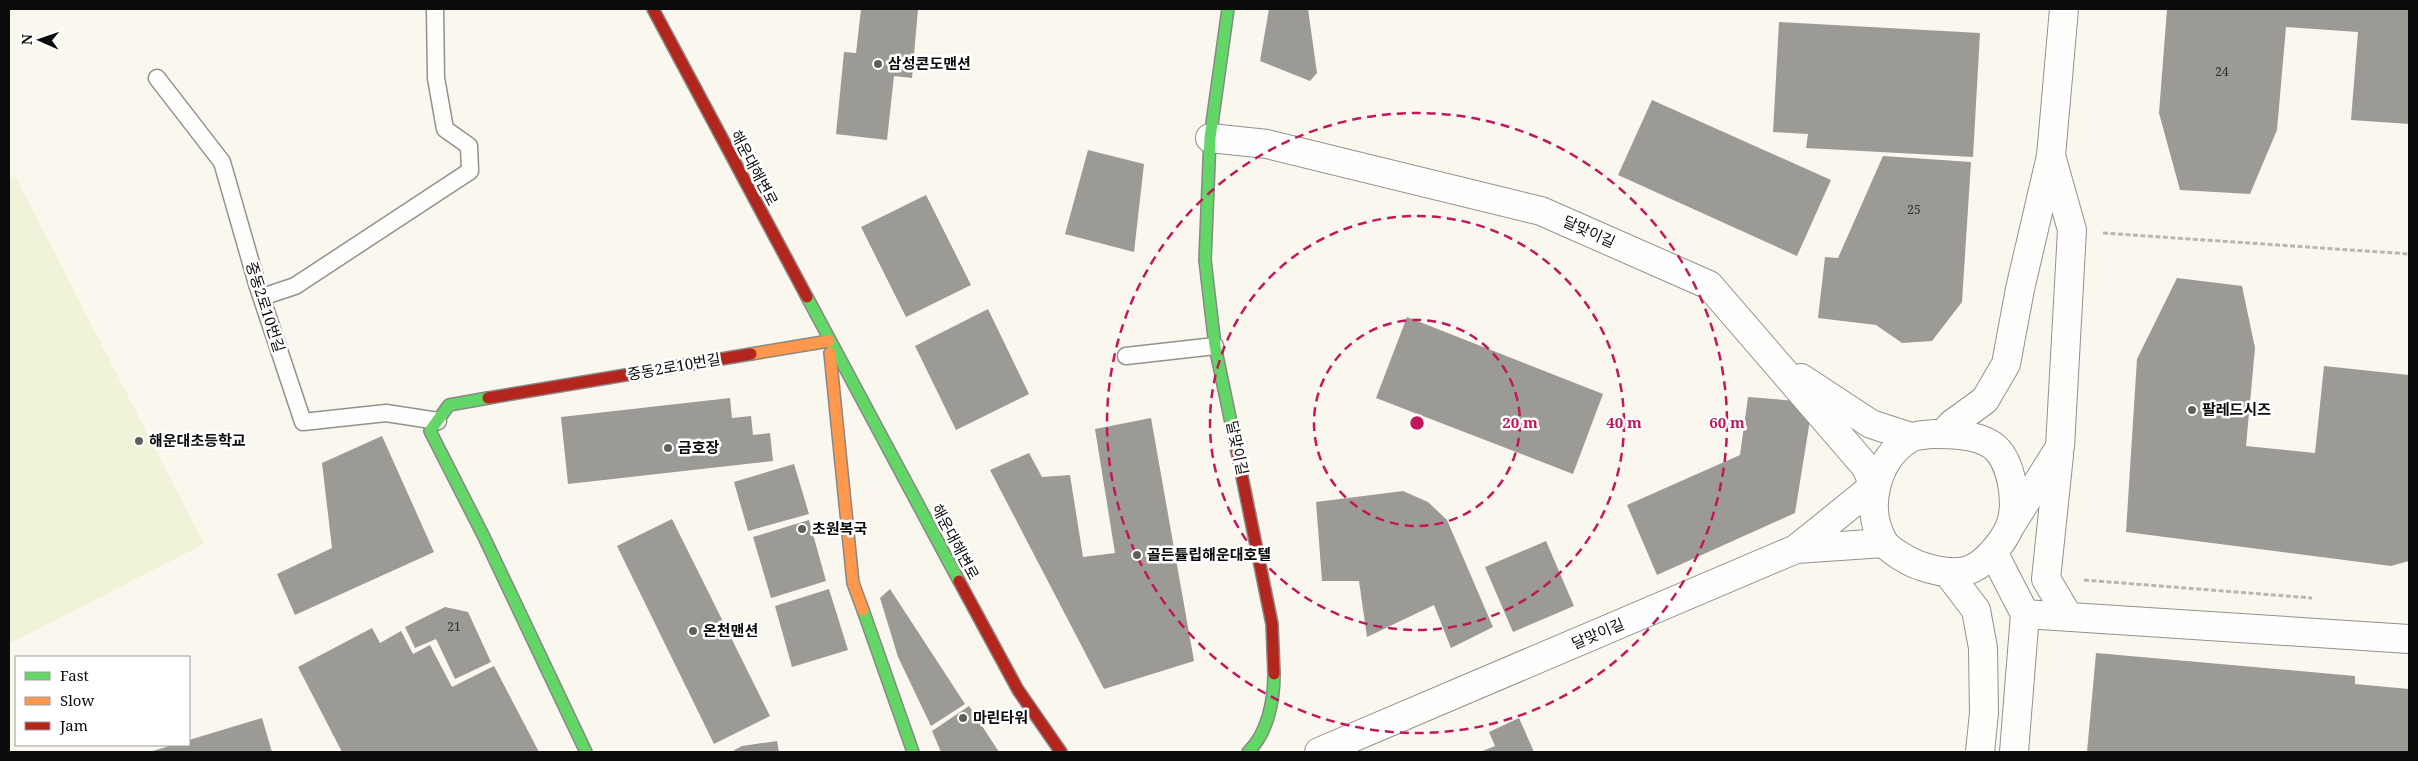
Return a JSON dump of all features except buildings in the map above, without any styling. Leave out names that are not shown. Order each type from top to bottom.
[{"type":"street","name":"해운대해변로","points":[[653,9],[829,341],[1018,690],[1061,752]]},
{"type":"street","name":"달맞이길","points":[[1228,9],[1210,138],[1205,260],[1216,346],[1272,624],[1274,660],[1273,700],[1266,724],[1248,752]]},
{"type":"street","points":[[1944,434],[1952,424],[1986,400],[2006,364],[2020,289],[2051,156],[2064,9]]},
{"type":"street","name":"달맞이길","points":[[1210,138],[1267,144],[1541,211],[1709,285],[1866,466],[1874,486]]},
{"type":"street","points":[[2051,156],[2072,230],[2060,447],[2046,579],[2068,616]]},
{"type":"street","name":"해운대해변로","points":[[829,341],[854,582],[913,752]]},
{"type":"street","name":"중동2로10번길","points":[[438,421],[449,405],[829,341]]},
{"type":"street","points":[[1776,363],[1872,424],[1911,437],[1962,434],[1992,445],[2003,459],[2012,479],[2011,525]]},
{"type":"street","points":[[438,421],[430,430],[483,535],[586,752]]},
{"type":"street","points":[[1796,550],[1874,486],[1889,458],[1911,437]]},
{"type":"street","points":[[1874,486],[1874,518],[1884,543],[1911,562],[1947,572],[1967,570],[1993,552],[2060,447]]},
{"type":"street","name":"달맞이길","points":[[1319,752],[1796,550],[1884,543]]},
{"type":"street","points":[[1993,552],[2025,614],[2014,752]]},
{"type":"street","points":[[1947,572],[1976,610],[1982,648],[1984,713],[1980,752]]},
{"type":"street","points":[[2025,614],[2409,639]]},
{"type":"lane","points":[[262,297],[295,286],[470,171],[469,146],[446,129],[436,78],[434,9]]},
{"type":"lane","name":"중동2로10번길","points":[[157,78],[222,162],[302,422],[386,413],[438,421]]},
{"type":"lane","points":[[1126,356],[1216,346]]},
{"type":"path","points":[[2072,230],[2409,254]]},
{"type":"green space","points":[[15,176],[204,544],[9,644],[9,179]]},
{"type":"traffic: fast","points":[[1228,9],[1210,138],[1205,260],[1215,346],[1234,437]]},
{"type":"traffic: fast","points":[[807,297],[959,581]]},
{"type":"traffic: fast","points":[[488,398],[449,405],[430,431],[483,535],[586,752]]},
{"type":"traffic: fast","points":[[863,610],[913,752]]},
{"type":"traffic: fast","points":[[1248,752],[1265,726],[1273,694],[1274,674]]},
{"type":"traffic: slow","points":[[751,354],[829,341]]},
{"type":"traffic: slow","points":[[830,353],[853,583],[863,610]]},
{"type":"traffic: jam","points":[[653,9],[807,297]]},
{"type":"traffic: jam","points":[[488,398],[751,354]]},
{"type":"traffic: jam","points":[[1234,437],[1272,624],[1274,674]]},
{"type":"traffic: jam","points":[[959,581],[1018,690],[1061,752]]},
{"type":"place","name":"삼성콘도맨션","points":[[878,64]]},
{"type":"place","name":"팔레드시즈","points":[[2192,410]]},
{"type":"place","name":"해운대초등학교","points":[[139,441]]},
{"type":"place","name":"금호장","points":[[668,448]]},
{"type":"place","name":"초원복국","points":[[802,529]]},
{"type":"place","name":"골든튤립해운대호텔","points":[[1137,555]]},
{"type":"place","name":"온천맨션","points":[[693,631]]},
{"type":"place","name":"마린타워","points":[[963,718]]}]
